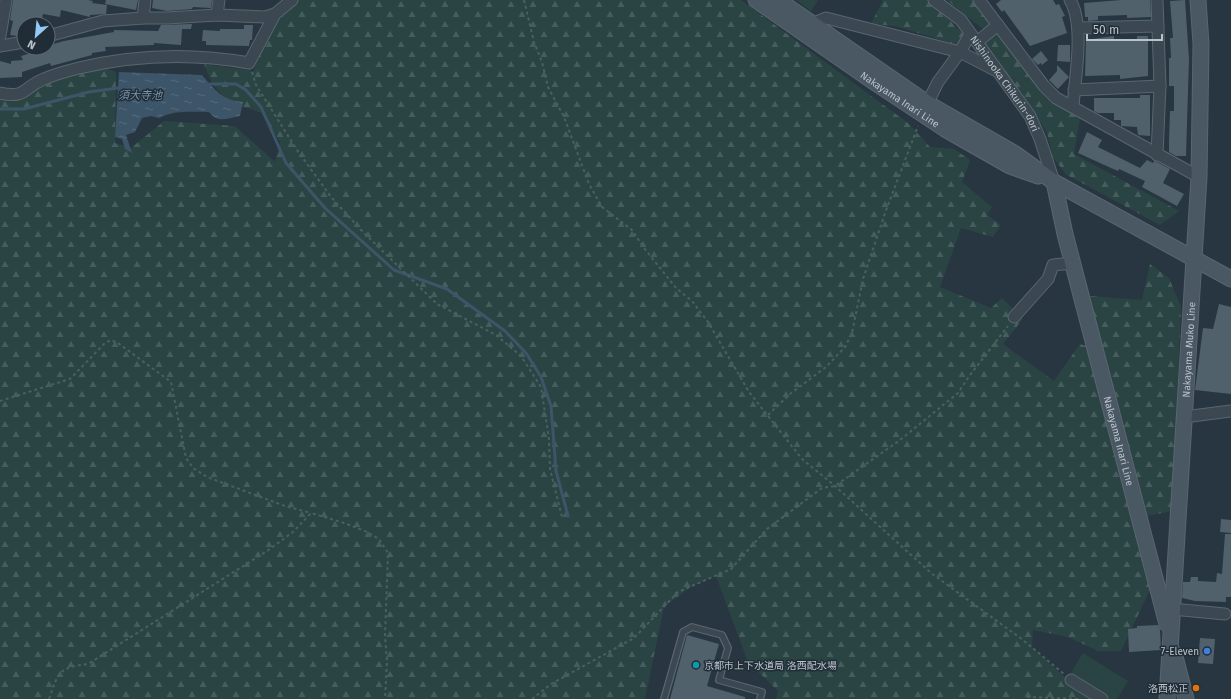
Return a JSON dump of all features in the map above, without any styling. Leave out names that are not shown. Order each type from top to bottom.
[{"type":"main road","name":"Nakayama Inari Line","points":[[756,0],[925,109],[1010,166],[1054,182],[1073,262],[1186,699]]},
{"type":"main road","name":"Nakayama Inari Line","points":[[778,0],[925,109]]},
{"type":"main road","name":"Nakayama Muko Line","points":[[1167,699],[1199,177],[1201,44],[1198,0]]},
{"type":"main road","points":[[1054,182],[1231,279]]},
{"type":"street","points":[[0,36],[6,0]]},
{"type":"street","points":[[143,18],[145,0]]},
{"type":"street","points":[[217,15],[219,0]]},
{"type":"street","points":[[56,34],[103,21],[217,15],[265,17],[275,14],[292,0]]},
{"type":"street","name":"Nishinooka Chikurin-dori","points":[[934,0],[961,20],[1030,116],[1040,139],[1054,182]]},
{"type":"street","points":[[979,0],[1044,86],[1056,98],[1073,106],[1158,156],[1199,177]]},
{"type":"street","points":[[1070,0],[1076,9],[1078,28],[1073,106]]},
{"type":"street","points":[[1157,0],[1160,86],[1158,156]]},
{"type":"street","points":[[0,93],[11,96],[22,94],[43,79],[77,68],[119,60],[176,57],[249,64],[275,14]]},
{"type":"street","points":[[812,24],[826,18],[960,52],[999,72]]},
{"type":"street","points":[[925,109],[938,82],[960,52],[973,38],[998,25]]},
{"type":"street","points":[[1078,28],[1158,26]]},
{"type":"street","points":[[0,46],[16,43]]},
{"type":"street","points":[[1074,90],[1160,86]]},
{"type":"street","points":[[1014,317],[1048,279],[1053,265],[1073,262]]},
{"type":"street","points":[[1184,417],[1231,411]]},
{"type":"street","points":[[1172,609],[1225,614]]},
{"type":"street","points":[[1071,680],[1101,698]]},
{"type":"lane","points":[[664,699],[683,632],[692,627],[722,635],[728,648],[719,680],[762,692],[760,699]]},
{"type":"path","points":[[524,0],[534,42],[542,62],[548,87],[564,118],[589,184],[602,207],[632,230],[644,248],[676,288],[692,301],[708,322],[749,392],[802,459],[835,486],[930,573],[1023,640],[1071,680]]},
{"type":"path","points":[[249,64],[256,85],[297,150],[332,197],[360,230],[437,304],[496,335],[521,356],[541,387],[549,439],[550,469],[562,517]]},
{"type":"path","points":[[768,415],[790,394],[826,366],[845,347],[852,333],[863,279],[882,220],[925,109]]},
{"type":"path","points":[[532,699],[551,684],[634,638],[678,592],[731,569],[767,529],[822,488],[835,486],[894,444],[958,393],[1014,317]]},
{"type":"path","points":[[0,400],[70,379],[105,343],[111,340],[118,343],[171,382],[186,458],[193,468],[207,477],[285,506],[344,523],[379,538],[388,553],[385,699]]},
{"type":"path","points":[[49,699],[57,676],[62,670],[69,667],[88,664],[268,551],[293,532],[311,513]]},
{"type":"path","points":[[1027,697],[1082,699],[1101,698]]},
{"type":"green space","points":[[297,0],[741,0],[908,123],[930,147],[954,149],[970,160],[962,182],[992,207],[987,215],[1001,225],[993,237],[961,228],[940,287],[991,308],[1002,298],[1023,319],[1003,344],[1054,381],[1080,344],[1097,349],[1089,314],[1090,296],[1142,300],[1150,264],[1169,278],[1181,307],[1172,511],[1137,518],[1142,562],[1150,590],[1121,651],[1098,651],[1068,637],[1033,630],[1032,647],[1070,682],[1094,699],[776,699],[778,691],[748,662],[716,576],[692,586],[664,607],[645,699],[0,699],[0,91],[13,95],[100,66],[116,72],[115,143],[131,148],[164,121],[235,126],[275,162],[280,142],[262,113],[229,102],[213,85],[204,64],[254,71],[261,50],[270,32]]},
{"type":"green space","points":[[796,0],[818,0],[811,11]]},
{"type":"green space","points":[[883,0],[930,0],[964,35],[958,45],[895,26],[871,24]]},
{"type":"green space","points":[[947,0],[974,0],[992,25],[983,29]]},
{"type":"green space","points":[[998,32],[1038,89],[1080,118],[1074,154],[1179,211],[1160,225],[1067,175],[1053,158],[1047,133],[1028,102],[983,44]]},
{"type":"green space","points":[[1083,653],[1128,681],[1117,699],[1109,699],[1070,674]]},
{"type":"water","name":"須大寺池","points":[[119,72],[202,75],[224,97],[243,102],[240,116],[220,119],[212,116],[209,112],[190,112],[165,115],[159,118],[151,116],[142,118],[135,132],[126,135],[132,153],[125,149],[122,139],[115,137]]},
{"type":"building","points":[[13,0],[88,0],[93,1],[92,3],[107,5],[106,14],[90,15],[90,17],[61,10],[60,17],[43,14],[43,16],[16,16],[16,36],[10,35],[13,21],[10,20]]},
{"type":"building","points":[[106,0],[138,0],[136,10],[105,4]]},
{"type":"building","points":[[153,0],[212,0],[211,8],[193,7],[192,9],[167,11],[152,8]]},
{"type":"building","points":[[1001,0],[1053,0],[1056,5],[1059,4],[1065,16],[1062,17],[1067,33],[1030,46],[1004,10],[1002,12],[996,4]]},
{"type":"building","points":[[1121,0],[1150,0],[1151,17],[1127,18],[1127,15],[1098,16],[1098,20],[1088,21],[1088,17],[1085,17],[1084,3]]},
{"type":"building","points":[[1185,0],[1189,59],[1186,156],[1176,156],[1169,152],[1170,111],[1174,111],[1174,86],[1169,86],[1169,58],[1171,58],[1170,38],[1173,38],[1170,1]]},
{"type":"building","points":[[192,24],[191,29],[182,29],[181,45],[154,43],[154,45],[105,47],[106,51],[92,53],[92,55],[51,66],[50,63],[22,72],[22,77],[0,78],[0,61],[11,64],[11,61],[23,60],[21,56],[56,56],[56,43],[114,32],[114,30],[158,31],[161,25]]},
{"type":"building","points":[[244,25],[253,25],[252,40],[250,40],[249,46],[206,45],[206,41],[202,41],[203,30],[220,31],[220,29],[244,29]]},
{"type":"building","points":[[1114,36],[1114,40],[1137,39],[1137,36],[1148,36],[1148,76],[1120,79],[1120,75],[1085,76],[1086,40]]},
{"type":"building","points":[[1058,45],[1070,45],[1070,62],[1057,61]]},
{"type":"building","points":[[1041,51],[1048,60],[1042,65],[1041,63],[1038,65],[1032,59]]},
{"type":"building","points":[[1057,65],[1069,77],[1058,89],[1049,80],[1057,71]]},
{"type":"building","points":[[1140,95],[1150,95],[1150,136],[1138,135],[1137,127],[1121,126],[1121,120],[1114,120],[1114,113],[1098,113],[1094,111],[1094,98],[1140,98]]},
{"type":"building","points":[[1087,132],[1102,140],[1098,147],[1140,168],[1147,160],[1153,163],[1154,161],[1157,162],[1170,169],[1163,183],[1184,194],[1177,206],[1142,187],[1145,181],[1078,153]]},
{"type":"building","points":[[1219,304],[1231,307],[1231,394],[1195,390],[1203,328],[1213,329]]},
{"type":"building","points":[[1221,519],[1231,520],[1231,533],[1220,532]]},
{"type":"building","points":[[1225,534],[1231,534],[1231,597],[1226,597],[1226,602],[1195,601],[1182,598],[1183,582],[1190,582],[1191,577],[1198,577],[1198,581],[1216,582],[1217,573],[1222,574]]},
{"type":"building","points":[[1158,625],[1160,629],[1161,650],[1129,652],[1128,629],[1137,628],[1137,626]]},
{"type":"building","name":"京都市上下水道局 洛西配水場","points":[[687,635],[719,644],[707,686],[745,697],[745,699],[670,699]]},
{"type":"building","name":"7-Eleven","points":[[1200,638],[1215,639],[1213,664],[1198,663]]},
{"type":"waterway","points":[[210,84],[236,84],[246,90],[261,107],[286,163],[325,208],[394,270],[447,289],[505,331],[526,353],[541,377],[551,406],[556,471],[568,516]]},
{"type":"waterway","points":[[0,109],[24,109],[89,92],[118,88]]},
{"type":"place","name":"7-Eleven","points":[[1207,651]]},
{"type":"place","name":"京都市上下水道局 洛西配水場","points":[[696,665]]},
{"type":"place","name":"洛西松正","points":[[1196,688]]}]
